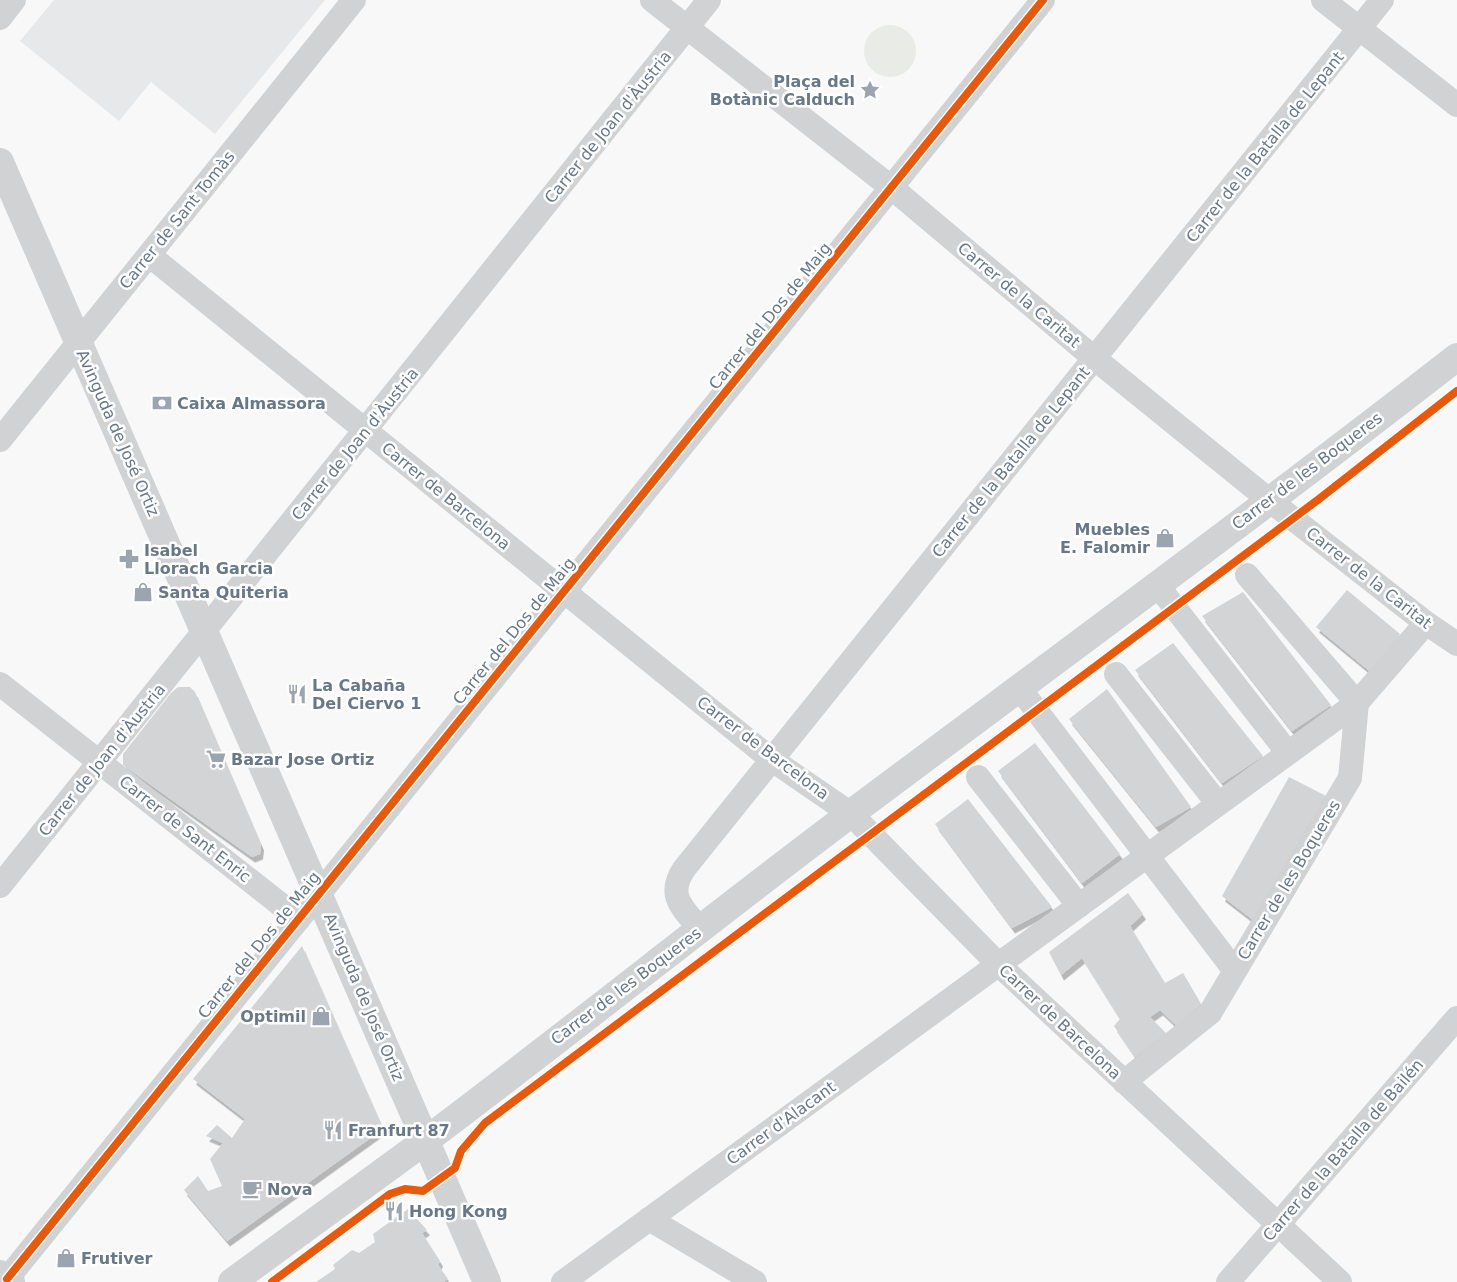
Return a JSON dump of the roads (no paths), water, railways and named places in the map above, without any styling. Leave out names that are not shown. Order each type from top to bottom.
[{"type":"street","points":[[0,18],[14,0]]},
{"type":"street","name":"Carrer de Sant Tomàs","points":[[0,440],[354,0]]},
{"type":"street","name":"Carrer de la Caritat","points":[[652,0],[892,188],[1094,358],[1269,500],[1426,623],[1457,644]]},
{"type":"street","name":"Carrer de Joan d'Àustria","points":[[0,886],[709,0]]},
{"type":"street","name":"Carrer del Dos de Maig","points":[[6,1278],[1043,0]]},
{"type":"street","points":[[1323,0],[1457,104]]},
{"type":"street","name":"Carrer de la Batalla de Lepant","points":[[700,929],[678,899],[675,890],[677,880],[771,759],[1382,0]]},
{"type":"street","name":"Avinguda de José Ortiz","points":[[0,162],[206,630],[487,1282]]},
{"type":"street","name":"Carrer de Barcelona","points":[[149,255],[771,759],[851,814],[999,965],[1340,1282]]},
{"type":"street","points":[[1427,380],[1457,338]]},
{"type":"street","name":"Carrer de les Boqueres","points":[[232,1282],[426,1140],[851,814],[1020,689],[1087,636],[1158,586],[1457,357]]},
{"type":"street","points":[[1247,576],[1357,702]]},
{"type":"street","points":[[1158,586],[1288,753]]},
{"type":"street","points":[[999,965],[1357,702],[1426,623]]},
{"type":"street","points":[[1116,674],[1218,804]]},
{"type":"street","name":"Carrer de Sant Enric","points":[[0,684],[299,918]]},
{"type":"street","name":"Carrer de les Boqueres","points":[[1020,689],[1146,857],[1235,971]]},
{"type":"street","name":"Carrer de les Boqueres","points":[[1124,1082],[1210,1013],[1350,778],[1357,702]]},
{"type":"street","points":[[978,777],[1079,906]]},
{"type":"street","name":"Carrer d'Alacant","points":[[563,1282],[999,965]]},
{"type":"street","name":"Carrer de la Batalla de Bailén","points":[[1228,1282],[1457,1018]]},
{"type":"street","points":[[649,1219],[755,1282]]},
{"type":"place","name":"Plaça del Botànic Calduch","points":[[870,90]]},
{"type":"place","name":"Caixa Almassora","points":[[162,403]]},
{"type":"place","name":"Muebles E. Falomir","points":[[1165,538]]},
{"type":"place","name":"Isabel Llorach Garcia","points":[[129,559]]},
{"type":"place","name":"Santa Quiteria","points":[[143,592]]},
{"type":"place","name":"La Cabaña Del Ciervo 1","points":[[297,694]]},
{"type":"place","name":"Bazar Jose Ortiz","points":[[216,759]]},
{"type":"place","name":"Optimil","points":[[321,1016]]},
{"type":"place","name":"Franfurt 87","points":[[333,1130]]},
{"type":"place","name":"Nova","points":[[252,1189]]},
{"type":"place","name":"Hong Kong","points":[[394,1211]]},
{"type":"place","name":"Frutiver","points":[[66,1258]]}]
